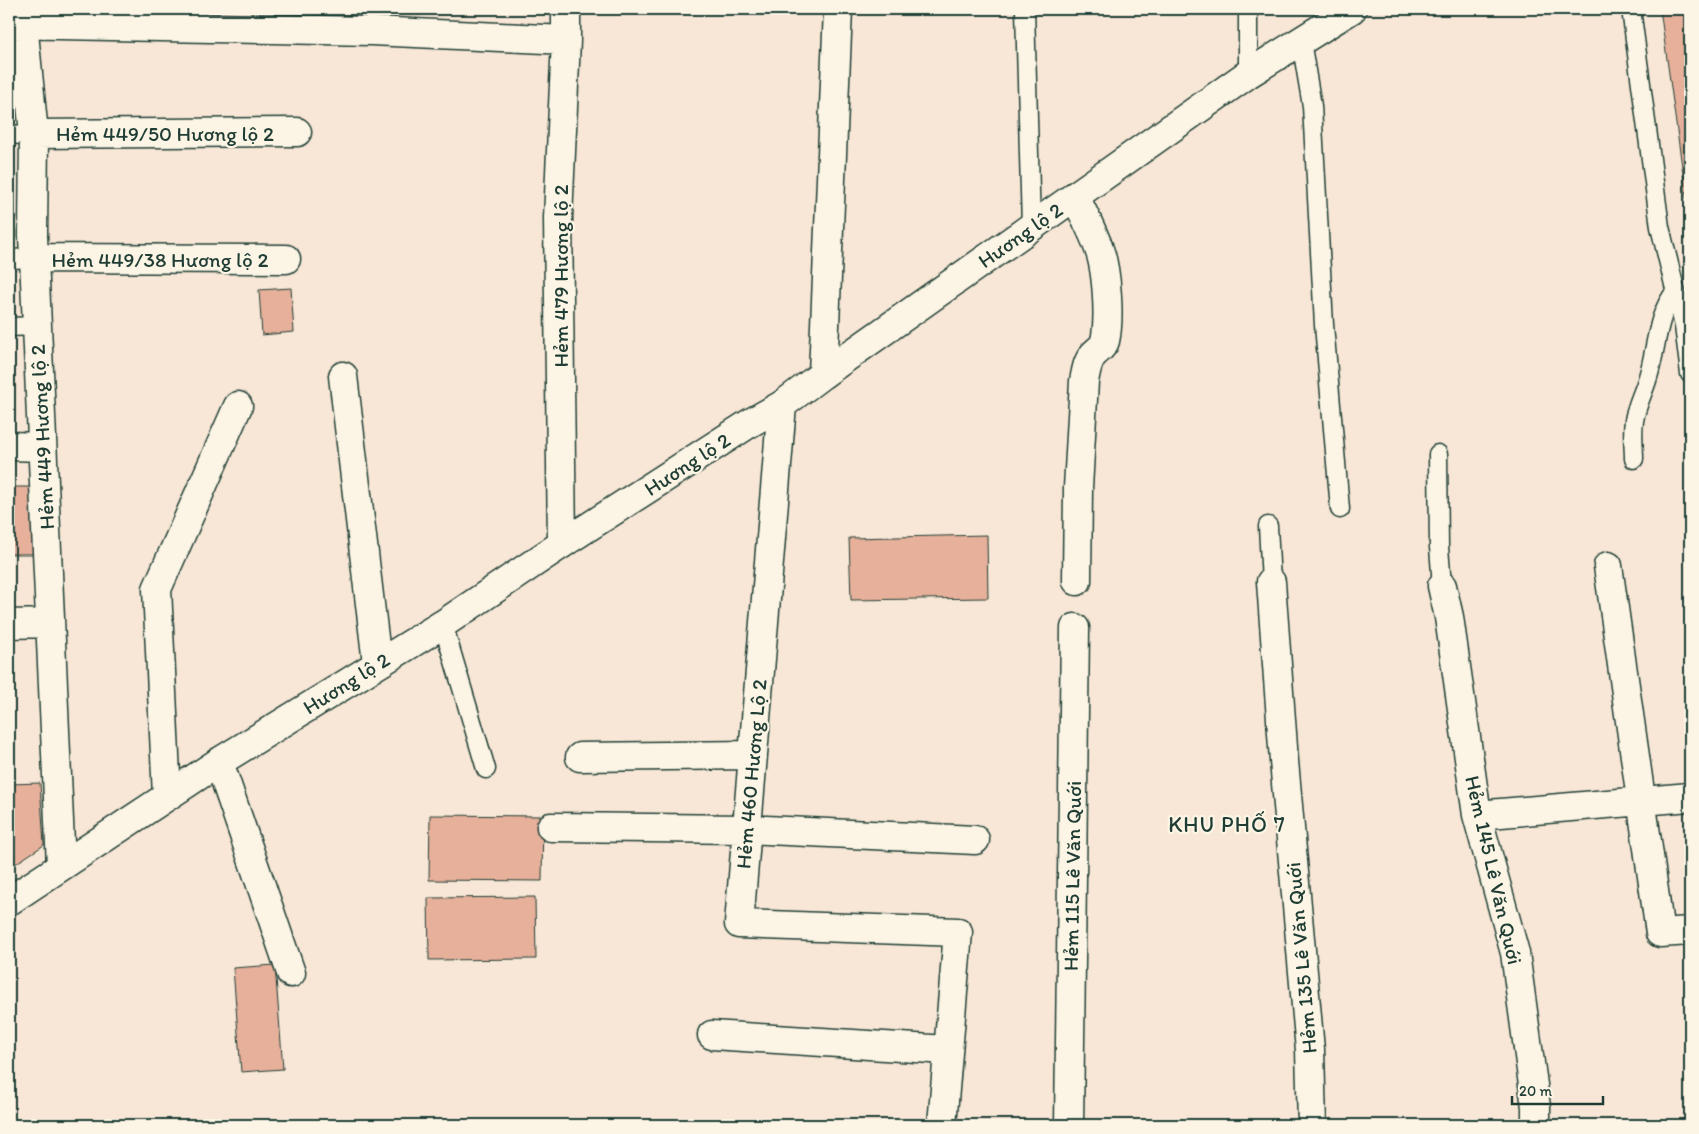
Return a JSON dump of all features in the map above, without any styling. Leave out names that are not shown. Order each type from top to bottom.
[{"type":"street","name":"Hẻm 479 Hương lộ 2","points":[[562,544],[558,218],[566,9]]},
{"type":"street","points":[[823,374],[838,9]]},
{"type":"street","name":"Hương lộ 2","points":[[9,901],[219,762],[443,624],[562,544],[750,423],[782,405],[823,374],[1248,74],[1352,9]]},
{"type":"street","points":[[18,18],[566,40]]},
{"type":"street","name":"Hẻm 449 Hương lộ 2","points":[[18,18],[22,258],[36,326],[61,866]]},
{"type":"street","name":"Hẻm 449/50 Hương lộ 2","points":[[21,134],[297,132]]},
{"type":"street","points":[[1075,196],[1100,250],[1106,280],[1107,310],[1104,342],[1087,365],[1084,381],[1078,488],[1077,580]]},
{"type":"street","name":"Hẻm 449/38 Hương lộ 2","points":[[22,258],[286,259]]},
{"type":"street","points":[[343,376],[377,663]]},
{"type":"street","name":"Hẻm 460 Hương Lộ 2","points":[[782,405],[739,924],[958,932],[947,1050]]},
{"type":"street","points":[[167,796],[157,589],[238,406]]},
{"type":"street","points":[[9,446],[42,447]]},
{"type":"street","points":[[1608,566],[1660,933],[1690,931]]},
{"type":"street","name":"Hẻm 135 Lê Văn Quới","points":[[1271,582],[1284,761],[1310,1050],[1312,1125]]},
{"type":"street","name":"Hẻm 145 Lê Văn Quới","points":[[1442,586],[1449,617],[1477,815],[1515,953],[1536,1107],[1536,1125]]},
{"type":"street","points":[[9,624],[50,623]]},
{"type":"street","name":"Hẻm 115 Lê Văn Quới","points":[[1069,1125],[1075,628]]},
{"type":"street","points":[[580,756],[752,755]]},
{"type":"street","points":[[219,762],[291,973]]},
{"type":"street","points":[[1477,815],[1690,797]]},
{"type":"street","points":[[552,827],[746,829],[975,840]]},
{"type":"street","points":[[712,1035],[947,1050],[942,1125]]},
{"type":"lane","points":[[1025,9],[1031,227]]},
{"type":"lane","points":[[1248,9],[1248,74]]},
{"type":"lane","points":[[1631,9],[1660,227],[1684,326],[1690,374]]},
{"type":"lane","points":[[1301,41],[1312,106],[1324,325],[1340,509]]},
{"type":"lane","points":[[1634,460],[1634,422],[1638,403],[1648,380],[1662,312],[1676,291]]},
{"type":"lane","points":[[9,327],[36,326]]},
{"type":"lane","points":[[1438,454],[1438,547],[1442,586]]},
{"type":"lane","points":[[1268,526],[1271,582]]},
{"type":"lane","points":[[443,624],[486,768]]},
{"type":"building","points":[[1660,9],[1690,9],[1690,224]]},
{"type":"building","points":[[291,288],[294,332],[262,335],[259,290]]},
{"type":"building","points":[[9,487],[37,487],[36,554],[9,554]]},
{"type":"building","points":[[987,535],[988,598],[851,600],[849,538]]},
{"type":"building","points":[[40,783],[44,845],[9,868],[9,784]]},
{"type":"building","points":[[430,815],[543,816],[542,881],[429,880]]},
{"type":"building","points":[[535,897],[536,959],[429,960],[428,898]]},
{"type":"building","points":[[275,965],[283,1069],[241,1072],[233,968]]},
{"type":"district","name":"KHU PHỐ 7","points":[[1227,824]]}]
